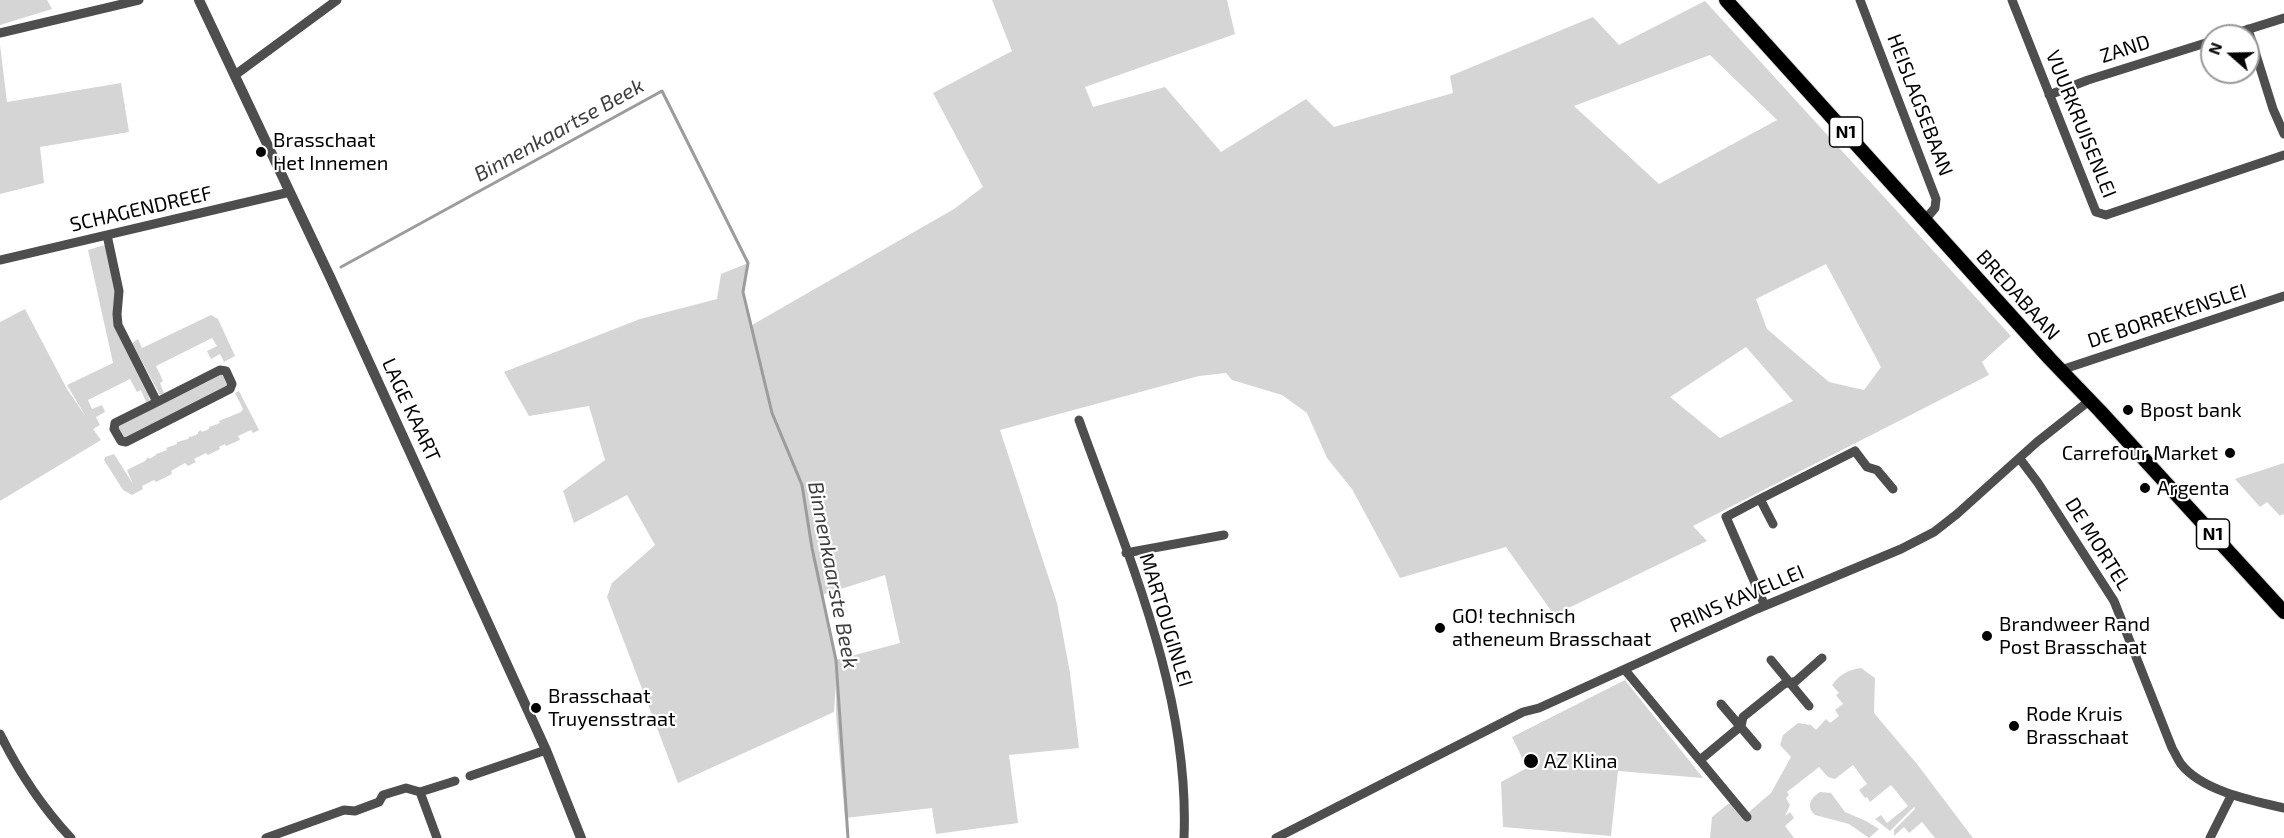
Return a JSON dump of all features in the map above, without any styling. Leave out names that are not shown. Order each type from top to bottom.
[{"type":"main road","name":"BREDABAAN","points":[[1726,0],[2089,401],[2281,605]]},
{"type":"street","points":[[0,33],[139,0]]},
{"type":"street","name":"LAGE KAART","points":[[199,0],[290,192],[546,750],[581,838]]},
{"type":"street","points":[[235,75],[337,0]]},
{"type":"street","name":"HEISLAGSEBAAN","points":[[1860,0],[1936,199],[1935,208],[1924,221]]},
{"type":"street","name":"VUURKRUISENLEI","points":[[2012,0],[2092,206],[2101,215],[2196,186],[2284,155]]},
{"type":"street","points":[[2260,25],[2284,18]]},
{"type":"street","name":"ZAND","points":[[2049,95],[2200,45]]},
{"type":"street","points":[[2260,67],[2273,109],[2284,134]]},
{"type":"street","name":"SCHAGENDREEF","points":[[0,260],[290,192]]},
{"type":"street","points":[[107,235],[119,291],[118,326],[157,402]]},
{"type":"street","name":"DE BORREKENSLEI","points":[[2061,370],[2284,296]]},
{"type":"street","points":[[220,370],[226,371],[231,382],[230,389],[126,442],[121,441],[114,429],[115,423],[157,402],[220,370]]},
{"type":"street","name":"PRINS KAVELLEI","points":[[1276,838],[1523,712],[1539,708],[1765,606],[1901,549],[1934,532],[2089,401]]},
{"type":"street","name":"MARTOUGINLEI","points":[[1079,420],[1160,650],[1179,743],[1184,838]]},
{"type":"street","points":[[1765,606],[1726,517],[1855,452],[1867,467],[1877,470],[1893,489]]},
{"type":"street","name":"DE MORTEL","points":[[2020,459],[2114,601],[2172,748],[2182,765],[2195,776],[2231,796],[2284,808]]},
{"type":"street","points":[[1760,500],[1773,524]]},
{"type":"street","points":[[1126,553],[1224,535]]},
{"type":"street","points":[[1700,760],[1741,726],[1743,717],[1784,684],[1796,681],[1822,658]]},
{"type":"street","points":[[1771,660],[1809,706]]},
{"type":"street","points":[[1625,670],[1747,817]]},
{"type":"street","points":[[1721,704],[1757,746]]},
{"type":"street","points":[[0,734],[35,796],[71,838]]},
{"type":"street","points":[[470,776],[546,750]]},
{"type":"street","points":[[266,838],[344,810],[355,811],[379,802],[383,795],[406,788],[420,792],[454,781]]},
{"type":"street","points":[[420,792],[437,838]]},
{"type":"street","points":[[2210,838],[2231,796]]},
{"type":"shaded area","points":[[0,0],[47,0],[52,9],[0,25]]},
{"type":"shaded area","points":[[992,0],[1227,0],[1235,34],[1085,87],[1093,107],[1165,87],[1221,152],[1306,99],[1334,127],[1453,93],[1450,76],[1593,17],[1619,45],[1705,1],[2011,336],[1982,362],[1989,375],[1693,526],[1707,541],[1554,615],[1506,547],[1400,578],[1352,489],[1327,458],[1307,413],[1282,395],[1232,380],[1226,373],[1199,376],[1000,430],[1057,603],[1070,673],[1079,748],[1009,755],[1018,823],[936,834],[932,808],[845,818],[836,714],[836,685],[834,712],[678,783],[607,597],[612,583],[655,545],[627,495],[574,523],[563,491],[605,460],[589,406],[529,416],[504,372],[640,319],[717,299],[721,274],[748,263],[743,292],[752,325],[954,209],[983,187],[933,93],[1012,51]],"holes":[[[1710,55],[1777,120],[1659,184],[1574,106]],[[1826,264],[1881,367],[1864,390],[1829,382],[1767,329],[1756,299]],[[1746,347],[1793,401],[1720,438],[1670,397]],[[885,575],[900,643],[836,660],[822,595]]]},
{"type":"shaded area","points":[[0,45],[7,102],[121,83],[129,132],[40,147],[44,183],[0,194]]},
{"type":"shaded area","points":[[105,245],[116,289],[114,308],[150,400],[146,402],[141,390],[137,392],[130,379],[88,400],[92,409],[102,405],[105,412],[96,417],[100,425],[93,429],[101,440],[0,501],[0,322],[25,309],[67,389],[86,417],[67,385],[113,363],[88,250]]},
{"type":"shaded area","points":[[211,315],[218,319],[235,356],[224,362],[220,354],[211,359],[207,351],[217,346],[212,338],[156,366],[163,381],[160,383],[164,393],[160,395],[132,343],[138,339],[142,348]]},
{"type":"shaded area","points":[[222,373],[229,385],[125,439],[117,427]]},
{"type":"shaded area","points":[[239,391],[259,430],[253,433],[251,430],[238,436],[240,440],[226,446],[225,444],[208,455],[206,453],[194,459],[196,462],[188,466],[185,463],[171,471],[172,474],[142,486],[143,489],[132,495],[123,490],[104,460],[105,457],[114,454],[133,484],[127,470],[145,461],[148,457],[149,459],[167,450],[166,448],[177,442],[188,439],[201,430],[202,432],[209,429],[220,423],[219,421],[241,412],[243,409],[235,393]]},
{"type":"shaded area","points":[[2284,463],[2284,515],[2280,516],[2267,502],[2260,507],[2235,479]]},
{"type":"shaded area","points":[[1861,668],[1875,678],[1874,713],[1917,764],[1973,838],[1935,838],[1922,822],[1909,833],[1904,827],[1894,836],[1894,830],[1915,809],[1914,807],[1890,831],[1875,819],[1881,815],[1887,823],[1908,806],[1891,785],[1870,802],[1859,790],[1867,784],[1853,765],[1835,779],[1828,777],[1819,767],[1787,792],[1789,795],[1786,798],[1790,805],[1785,816],[1790,812],[1794,818],[1785,826],[1794,838],[1710,838],[1712,817],[1728,804],[1731,804],[1743,817],[1771,793],[1791,757],[1780,745],[1783,735],[1798,723],[1811,725],[1816,730],[1826,719],[1830,723],[1839,716],[1835,710],[1843,704],[1836,695],[1839,693],[1832,685],[1845,673]]},
{"type":"shaded area","points":[[1625,680],[1703,778],[1618,771],[1611,836],[1503,827],[1501,782],[1527,768],[1512,737]]},
{"type":"shaded area","points":[[1820,792],[1831,793],[1845,812],[1879,829],[1869,838],[1849,824],[1815,815],[1810,803]]},
{"type":"waterway","name":"Binnenkaartse Beek","points":[[341,267],[662,91],[748,263],[743,292],[772,413],[802,485],[812,548],[836,660],[848,838]]},
{"type":"place","name":"Brasschaat Het Innemen","points":[[261,152]]},
{"type":"place","name":"Bpost bank","points":[[2128,410]]},
{"type":"place","name":"Carrefour Market","points":[[2230,453]]},
{"type":"place","name":"Argenta","points":[[2145,488]]},
{"type":"place","name":"GO! technisch atheneum Brasschaat","points":[[1440,628]]},
{"type":"place","name":"Brandweer Rand Post Brasschaat","points":[[1987,636]]},
{"type":"place","name":"Brasschaat Truyensstraat","points":[[536,708]]},
{"type":"place","name":"Rode Kruis Brasschaat","points":[[2014,726]]},
{"type":"place","name":"AZ Klina","points":[[1531,761]]},
{"type":"water label","name":"Binnenkaarste Beek","points":[[833,575]]}]
